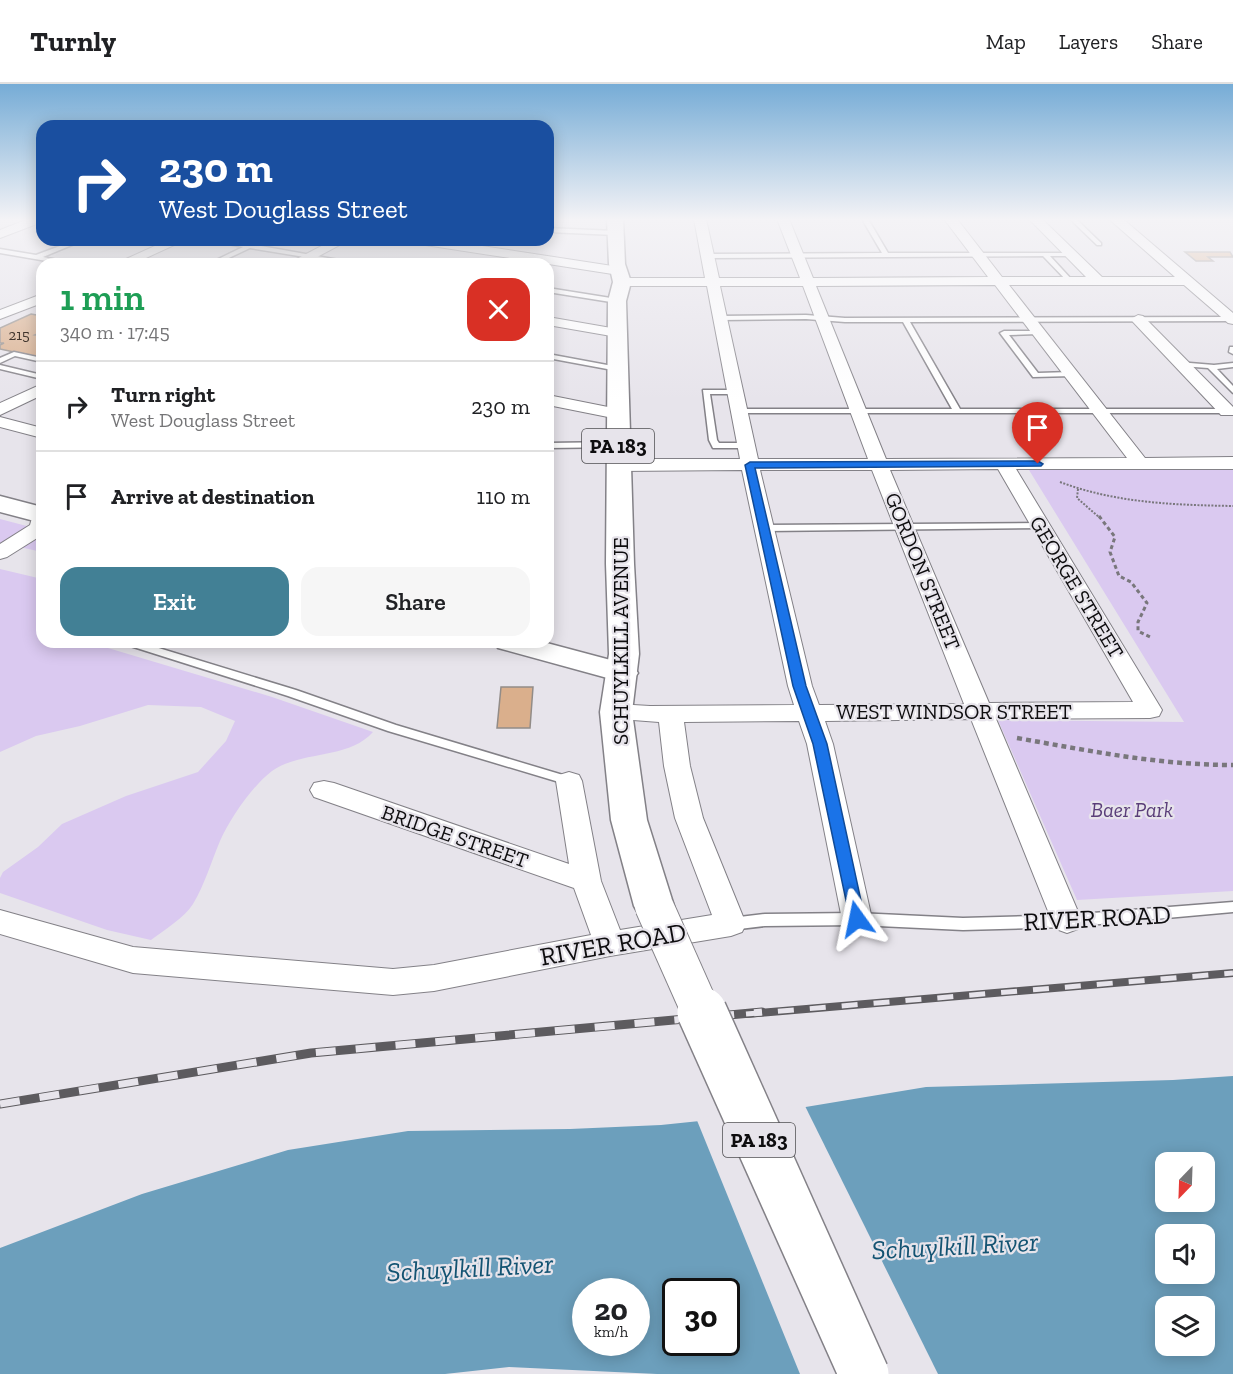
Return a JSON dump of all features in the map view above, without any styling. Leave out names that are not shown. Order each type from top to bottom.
[{"type":"main road","name":"SCHUYLKILL AVENUE","points":[[619,279],[618,414],[624,654],[622,673],[645,713],[629,820],[654,906],[864,1374]]},
{"type":"main road","points":[[0,504],[36,526]]},
{"type":"main road","points":[[531,648],[622,673]]},
{"type":"street","points":[[597,279],[619,285],[713,282],[1188,281],[1232,320]]},
{"type":"street","name":"GORDON STREET","points":[[807,279],[879,464],[1067,921]]},
{"type":"street","points":[[996,279],[1140,463]]},
{"type":"street","points":[[713,282],[750,465],[800,686],[820,744],[857,919]]},
{"type":"street","points":[[9,294],[36,299]]},
{"type":"street","points":[[0,315],[36,302]]},
{"type":"street","points":[[1138,319],[1230,411]]},
{"type":"street","points":[[554,322],[617,333]]},
{"type":"street","points":[[0,410],[36,392]]},
{"type":"street","points":[[554,401],[618,414]]},
{"type":"street","points":[[0,423],[36,432]]},
{"type":"street","points":[[619,455],[750,465],[1233,463]]},
{"type":"street","name":"GEORGE STREET","points":[[1011,464],[1042,526],[1150,710]]},
{"type":"street","points":[[0,538],[22,525],[36,527]]},
{"type":"street","points":[[0,555],[36,530]]},
{"type":"street","name":"WEST WINDSOR STREET","points":[[645,713],[809,712],[986,722],[1150,710]]},
{"type":"street","name":"SCHUYLKILL AVENUE","points":[[645,713],[677,766],[689,818],[731,924]]},
{"type":"street","points":[[569,781],[586,881],[610,944]]},
{"type":"street","name":"BRIDGE STREET","points":[[324,790],[586,881]]},
{"type":"street","name":"RIVER ROAD","points":[[0,922],[133,960],[393,982],[434,978],[610,944],[731,924]]},
{"type":"lane","points":[[554,290],[619,285]]},
{"type":"lane","points":[[720,318],[1232,320]]},
{"type":"lane","points":[[905,320],[957,412]]},
{"type":"lane","points":[[1038,332],[1004,333],[1036,375],[1070,374]]},
{"type":"lane","points":[[0,361],[14,354],[36,359]]},
{"type":"lane","points":[[554,357],[618,369]]},
{"type":"lane","points":[[1181,364],[1233,365]]},
{"type":"lane","points":[[1211,366],[1233,391]]},
{"type":"lane","points":[[0,367],[36,376]]},
{"type":"lane","points":[[735,392],[706,392],[714,440],[716,446],[746,446]]},
{"type":"lane","points":[[739,411],[1230,411]]},
{"type":"lane","points":[[554,447],[619,455]]},
{"type":"lane","points":[[765,528],[1042,526]]},
{"type":"lane","points":[[147,648],[292,693],[392,728],[569,781]]},
{"type":"lane","name":"RIVER ROAD","points":[[731,924],[765,920],[857,919],[963,924],[1067,921],[1233,907]]},
{"type":"path","points":[[1011,464],[1088,493],[1152,504],[1233,506]]},
{"type":"path","points":[[1078,489],[1077,498],[1097,513],[1115,537],[1110,552],[1119,576],[1131,582],[1147,603],[1138,622],[1138,631],[1150,637]]},
{"type":"path","points":[[986,722],[1156,762],[1185,765],[1233,765]]},
{"type":"green space","name":"Baer Park","points":[[1233,469],[1233,891],[1077,900],[998,720],[1184,722],[1029,470]]},
{"type":"green space","points":[[0,519],[36,528],[36,551],[15,546],[0,555]]},
{"type":"green space","points":[[0,569],[36,578],[36,648],[108,648],[272,697],[373,732],[363,741],[351,747],[284,764],[264,777],[242,803],[230,823],[193,904],[179,919],[151,940],[107,930],[0,893],[0,878],[3,872],[38,847],[62,824],[126,796],[198,772],[226,741],[235,721],[201,707],[148,705],[80,726],[36,736],[0,752]]},
{"type":"water","name":"Schuylkill River","points":[[1233,1076],[1233,1374],[657,1374],[509,1367],[445,1374],[0,1374],[0,1248],[142,1194],[288,1150],[408,1131],[570,1129],[661,1125],[758,1115],[926,1087],[1173,1080]]},
{"type":"pier","points":[[804,1104],[938,1374],[800,1374],[696,1118]]},
{"type":"building","points":[[31,314],[36,315],[36,357],[0,349],[0,345],[4,343],[0,343],[0,328]]},
{"type":"building","points":[[501,687],[533,687],[530,728],[497,728]]},
{"type":"railway","points":[[746,1014],[1233,973]]},
{"type":"railway","points":[[0,1104],[311,1053],[762,1012]]},
{"type":"route","points":[[857,919],[820,744],[800,686],[750,465],[1038,464]]}]
